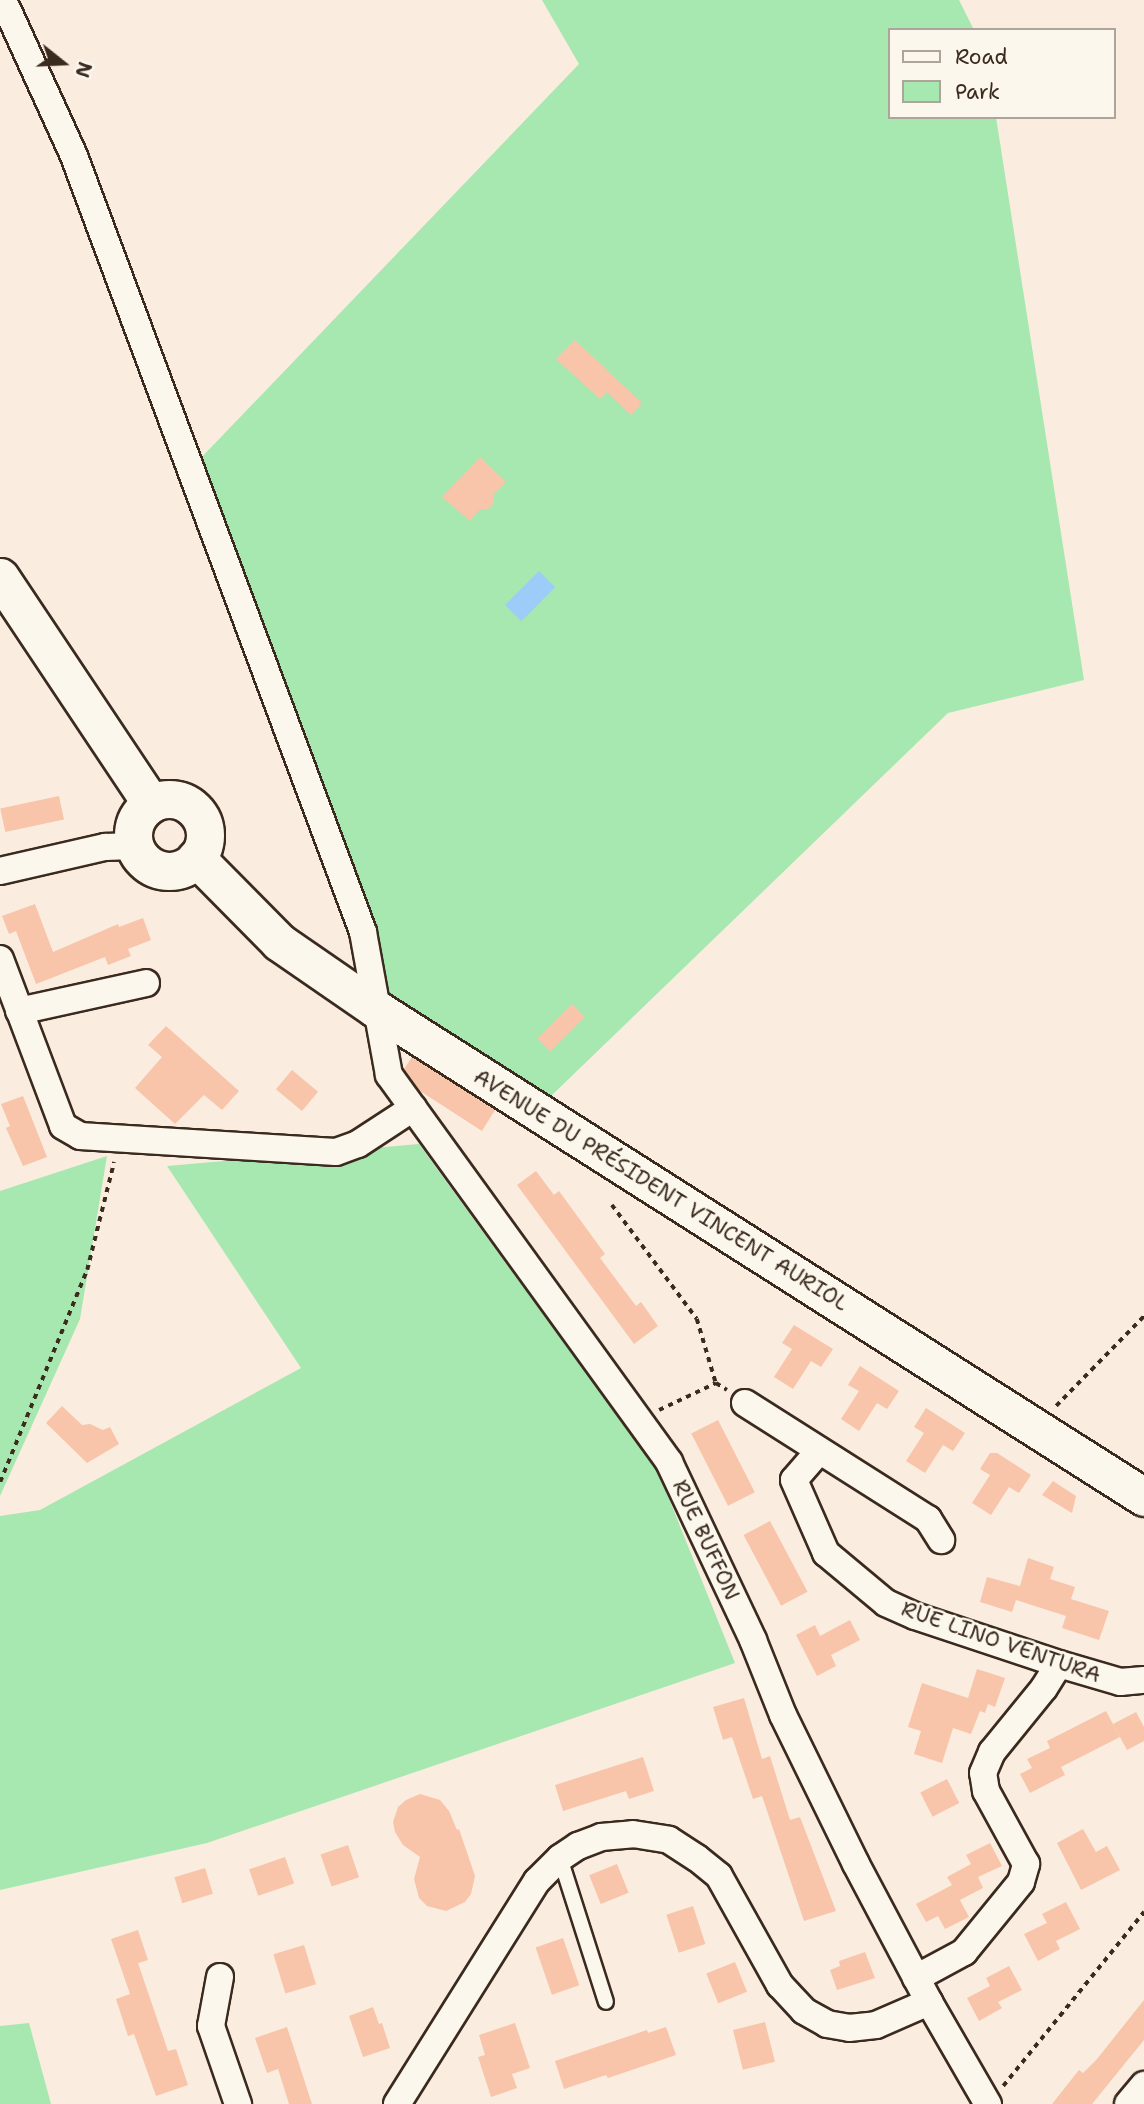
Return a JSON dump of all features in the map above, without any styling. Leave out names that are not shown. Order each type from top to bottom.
[{"type":"main road","points":[[0,577],[151,803]]},
{"type":"main road","points":[[170,798],[180,800],[197,811],[205,830],[202,850],[196,858],[178,870],[167,871],[147,864],[134,846],[133,826],[142,809],[151,803],[170,798]]},
{"type":"main road","name":"AVENUE DU PRÉSIDENT VINCENT AURIOL","points":[[196,858],[279,942],[376,1009],[1144,1497]]},
{"type":"street","name":"RUE BUFFON","points":[[3,0],[74,156],[363,932],[389,1075],[669,1462],[753,1640],[783,1715],[916,1978],[988,2104]]},
{"type":"street","points":[[0,871],[105,847],[134,846]]},
{"type":"street","points":[[0,959],[63,1125],[80,1136],[121,1141],[336,1152],[358,1144],[413,1108]]},
{"type":"street","points":[[19,1011],[146,983]]},
{"type":"street","points":[[745,1403],[928,1519],[941,1540]]},
{"type":"street","name":"RUE LINO VENTURA","points":[[818,1451],[794,1480],[826,1553],[886,1603],[915,1616],[1059,1664],[1120,1682],[1144,1680]]},
{"type":"street","points":[[916,1978],[964,1952],[1021,1882],[1026,1864],[986,1791],[984,1773],[992,1752],[1044,1688],[1059,1664]]},
{"type":"street","points":[[397,2104],[537,1881],[560,1858],[578,1846],[601,1838],[633,1834],[669,1840],[719,1876],[780,1984],[804,2011],[827,2024],[849,2028],[876,2025],[929,2002]]},
{"type":"street","points":[[220,1977],[211,2026],[238,2104]]},
{"type":"street","points":[[1128,2104],[1144,2085]]},
{"type":"lane","points":[[560,1858],[606,2002]]},
{"type":"path","points":[[0,1482],[87,1270],[103,1200],[121,1141]]},
{"type":"path","points":[[612,1205],[696,1319],[716,1383],[745,1403]]},
{"type":"path","points":[[1035,1428],[1144,1316]]},
{"type":"path","points":[[639,1420],[716,1383]]},
{"type":"path","points":[[988,2104],[1144,1912]]},
{"type":"green space","points":[[542,0],[959,0],[973,28],[888,28],[888,119],[996,119],[1084,680],[948,713],[551,1096],[390,995],[372,925],[199,460],[579,64]]},
{"type":"green space","points":[[419,1144],[659,1474],[735,1663],[207,1843],[0,1890],[0,1516],[40,1510],[301,1368],[167,1166]]},
{"type":"green space","points":[[107,1156],[80,1319],[0,1496],[0,1191]]},
{"type":"green space","points":[[29,2023],[51,2104],[0,2104],[0,2026]]},
{"type":"water","points":[[539,571],[555,587],[521,621],[505,605]]},
{"type":"building","points":[[575,340],[642,403],[631,415],[607,392],[600,399],[556,359]]},
{"type":"building","points":[[480,457],[506,482],[494,494],[494,503],[488,509],[480,509],[470,521],[442,497]]},
{"type":"building","points":[[59,796],[64,819],[5,832],[0,808]]},
{"type":"building","points":[[35,904],[53,952],[118,924],[119,927],[143,918],[151,940],[128,949],[131,956],[108,965],[105,957],[36,984],[16,931],[9,934],[2,916]]},
{"type":"building","points":[[572,1004],[585,1017],[550,1051],[537,1039]]},
{"type":"building","points":[[166,1026],[239,1091],[222,1110],[204,1095],[175,1124],[135,1088],[162,1057],[148,1045]]},
{"type":"building","points":[[412,1057],[495,1110],[482,1131],[420,1091],[404,1069]]},
{"type":"building","points":[[292,1070],[318,1092],[302,1111],[276,1089]]},
{"type":"building","points":[[23,1096],[47,1157],[23,1166],[6,1128],[10,1126],[1,1104]]},
{"type":"building","points":[[536,1171],[554,1195],[559,1191],[605,1254],[600,1258],[636,1306],[641,1302],[658,1326],[634,1344],[517,1185]]},
{"type":"building","points":[[794,1325],[833,1349],[821,1367],[811,1361],[793,1389],[774,1377],[792,1349],[782,1343]]},
{"type":"building","points":[[860,1366],[899,1391],[887,1409],[877,1403],[859,1431],[841,1419],[859,1391],[848,1385]]},
{"type":"building","points":[[62,1406],[82,1425],[90,1424],[103,1430],[110,1427],[119,1444],[87,1463],[46,1423]]},
{"type":"building","points":[[926,1408],[965,1433],[953,1451],[943,1445],[925,1473],[906,1461],[924,1433],[914,1427]]},
{"type":"building","points":[[718,1420],[755,1492],[728,1506],[691,1434]]},
{"type":"building","points":[[990,1453],[997,1453],[1031,1475],[1019,1493],[1009,1487],[991,1515],[972,1503],[990,1475],[980,1469]]},
{"type":"building","points":[[1053,1481],[1076,1496],[1072,1513],[1042,1495]]},
{"type":"building","points":[[770,1521],[808,1592],[781,1606],[744,1535]]},
{"type":"building","points":[[1028,1558],[1054,1567],[1050,1579],[1075,1587],[1071,1599],[1109,1611],[1099,1640],[1062,1628],[1066,1616],[1016,1600],[1012,1612],[980,1602],[987,1577],[1020,1586]]},
{"type":"building","points":[[850,1620],[860,1640],[831,1655],[836,1666],[817,1676],[796,1635],[815,1625],[820,1636]]},
{"type":"building","points":[[977,1669],[1005,1678],[995,1707],[988,1704],[985,1713],[980,1711],[971,1734],[953,1728],[942,1763],[914,1754],[921,1731],[908,1727],[922,1683],[968,1698]]},
{"type":"building","points":[[744,1698],[762,1759],[770,1756],[790,1820],[800,1817],[836,1911],[804,1921],[762,1796],[753,1799],[732,1737],[723,1740],[713,1707]]},
{"type":"building","points":[[1106,1711],[1120,1737],[1061,1767],[1065,1775],[1030,1793],[1020,1774],[1032,1768],[1027,1759],[1050,1748],[1047,1741]]},
{"type":"building","points":[[1136,1712],[1144,1727],[1144,1741],[1127,1750],[1113,1724]]},
{"type":"building","points":[[643,1757],[654,1791],[629,1799],[626,1791],[563,1811],[555,1785]]},
{"type":"building","points":[[947,1779],[959,1803],[933,1817],[920,1793]]},
{"type":"building","points":[[420,1794],[440,1800],[449,1811],[457,1830],[459,1829],[475,1876],[471,1894],[465,1902],[446,1911],[427,1906],[419,1898],[414,1879],[420,1857],[403,1845],[395,1832],[393,1822],[398,1807]]},
{"type":"building","points":[[1083,1829],[1096,1852],[1107,1846],[1120,1870],[1081,1890],[1057,1843]]},
{"type":"building","points":[[990,1843],[1002,1866],[978,1877],[983,1888],[960,1900],[969,1917],[945,1929],[938,1916],[926,1922],[916,1904],[952,1885],[947,1877],[971,1864],[966,1855]]},
{"type":"building","points":[[348,1845],[359,1877],[332,1887],[321,1854]]},
{"type":"building","points":[[285,1857],[294,1883],[258,1896],[249,1869]]},
{"type":"building","points":[[617,1864],[629,1893],[601,1904],[589,1875]]},
{"type":"building","points":[[205,1868],[213,1894],[182,1903],[174,1877]]},
{"type":"building","points":[[1066,1902],[1080,1929],[1056,1941],[1060,1949],[1038,1961],[1024,1934],[1047,1923],[1042,1914]]},
{"type":"building","points":[[693,1906],[705,1944],[679,1953],[666,1915]]},
{"type":"building","points":[[138,1930],[148,1960],[138,1963],[168,2051],[176,2049],[188,2085],[156,2096],[134,2034],[128,2036],[116,1999],[130,1994],[111,1939]]},
{"type":"building","points":[[563,1938],[579,1985],[552,1995],[536,1947]]},
{"type":"building","points":[[304,1945],[316,1984],[285,1994],[273,1954]]},
{"type":"building","points":[[865,1952],[875,1978],[837,1990],[830,1970],[840,1966],[839,1961]]},
{"type":"building","points":[[735,1962],[747,1992],[718,2003],[706,1974]]},
{"type":"building","points":[[1009,1966],[1022,1990],[998,2002],[1002,2008],[979,2021],[967,1998],[990,1986],[986,1978]]},
{"type":"building","points":[[1144,2000],[1144,2040],[1092,2104],[1052,2104],[1079,2070],[1083,2073],[1097,2059]]},
{"type":"building","points":[[373,2007],[379,2024],[382,2023],[390,2048],[363,2057],[349,2016]]},
{"type":"building","points":[[765,2022],[775,2062],[743,2070],[733,2030]]},
{"type":"building","points":[[515,2023],[530,2068],[512,2074],[517,2088],[491,2097],[478,2057],[485,2055],[479,2035]]},
{"type":"building","points":[[287,2027],[312,2104],[289,2104],[278,2069],[267,2073],[255,2038]]},
{"type":"building","points":[[666,2027],[676,2055],[608,2078],[606,2075],[564,2089],[555,2061],[647,2030],[648,2033]]}]
